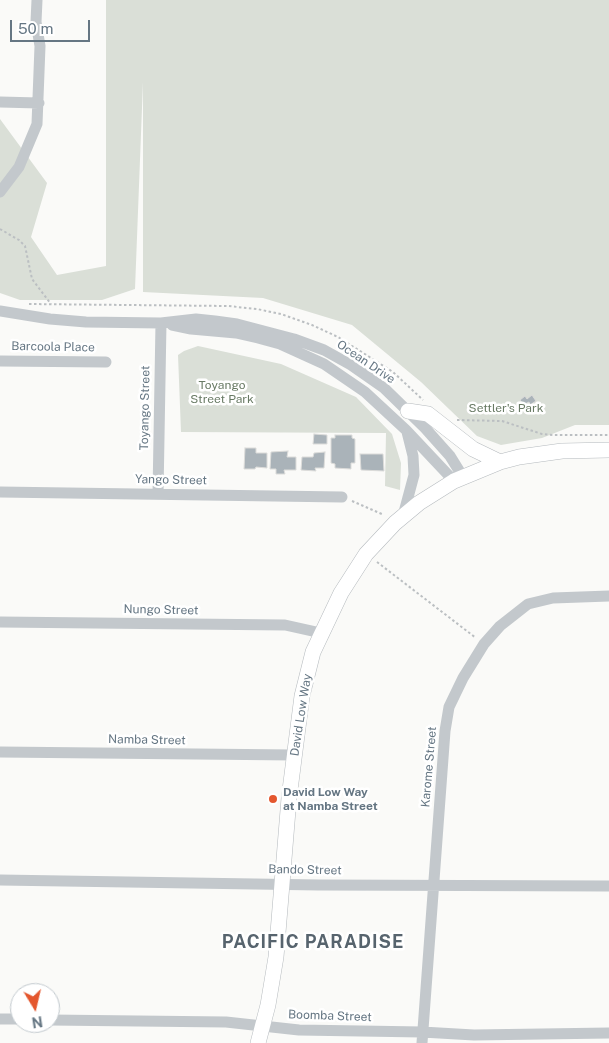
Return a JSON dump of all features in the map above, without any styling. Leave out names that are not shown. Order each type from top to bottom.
[{"type":"main road","points":[[408,411],[428,414],[473,449],[500,462]]},
{"type":"main road","name":"David Low Way","points":[[258,1043],[270,997],[276,957],[294,755],[302,696],[307,673],[321,633],[341,593],[366,554],[399,519],[434,492],[458,479],[500,462],[539,453],[609,450]]},
{"type":"street","points":[[0,192],[19,167],[37,124],[40,46],[36,22],[37,0]]},
{"type":"street","points":[[0,102],[39,103]]},
{"type":"street","name":"Ocean Drive","points":[[0,311],[50,319],[161,323],[196,319],[215,321],[238,324],[294,339],[324,350],[351,365],[384,388],[408,411],[450,456],[458,479]]},
{"type":"street","name":"Ocean Drive","points":[[161,323],[191,329],[236,333],[280,344],[305,354],[344,376],[365,392],[458,479]]},
{"type":"street","name":"Toyango Street","points":[[158,494],[161,323]]},
{"type":"street","name":"Barcoola Place","points":[[0,361],[106,362]]},
{"type":"street","points":[[399,519],[414,475],[406,430]]},
{"type":"street","name":"Yango Street","points":[[0,492],[342,497]]},
{"type":"street","name":"Karome Street","points":[[422,1037],[445,731],[449,707],[463,678],[484,644],[500,626],[528,604],[553,598],[609,596]]},
{"type":"street","name":"Nungo Street","points":[[0,622],[285,625],[321,633]]},
{"type":"street","name":"Namba Street","points":[[0,752],[294,755]]},
{"type":"street","name":"Bando Street","points":[[0,880],[609,886]]},
{"type":"street","name":"Boomba Street","points":[[60,1020],[226,1022],[299,1030],[474,1039],[609,1033]]},
{"type":"path","points":[[0,230],[19,240],[25,246],[32,278],[51,304]]},
{"type":"path","points":[[342,497],[399,519]]},
{"type":"path","points":[[366,554],[484,644]]},
{"type":"green space","name":"Settler's Park","points":[[106,0],[609,0],[609,425],[575,425],[542,438],[501,445],[477,436],[421,382],[352,325],[263,298],[143,292],[143,82],[135,289],[102,300],[20,300],[0,293],[0,119],[47,183],[31,237],[57,275],[106,266]]},
{"type":"green space","name":"Toyango Street Park","points":[[198,346],[281,364],[356,397],[392,434],[401,463],[400,490],[385,486],[386,433],[181,432],[178,355]]},
{"type":"building","points":[[532,395],[536,401],[530,405],[529,402],[523,405],[520,400],[525,396],[527,399]]},
{"type":"building","points":[[314,434],[327,435],[327,444],[313,444]]},
{"type":"building","points":[[335,435],[352,435],[352,438],[355,439],[355,463],[351,463],[351,469],[335,468],[335,464],[331,463],[331,438],[335,438]]},
{"type":"building","points":[[245,448],[256,448],[256,453],[267,453],[267,468],[244,469]]},
{"type":"building","points":[[288,451],[287,457],[296,457],[296,470],[284,470],[285,474],[276,474],[276,469],[270,469],[271,452]]},
{"type":"building","points":[[325,452],[324,468],[315,468],[316,471],[301,470],[302,457],[313,457],[314,453]]},
{"type":"building","points":[[360,454],[383,454],[384,471],[361,470]]},
{"type":"place","name":"David Low Way at Namba Street","points":[[273,799]]},
{"type":"district","name":"PACIFIC PARADISE","points":[[313,942]]}]
